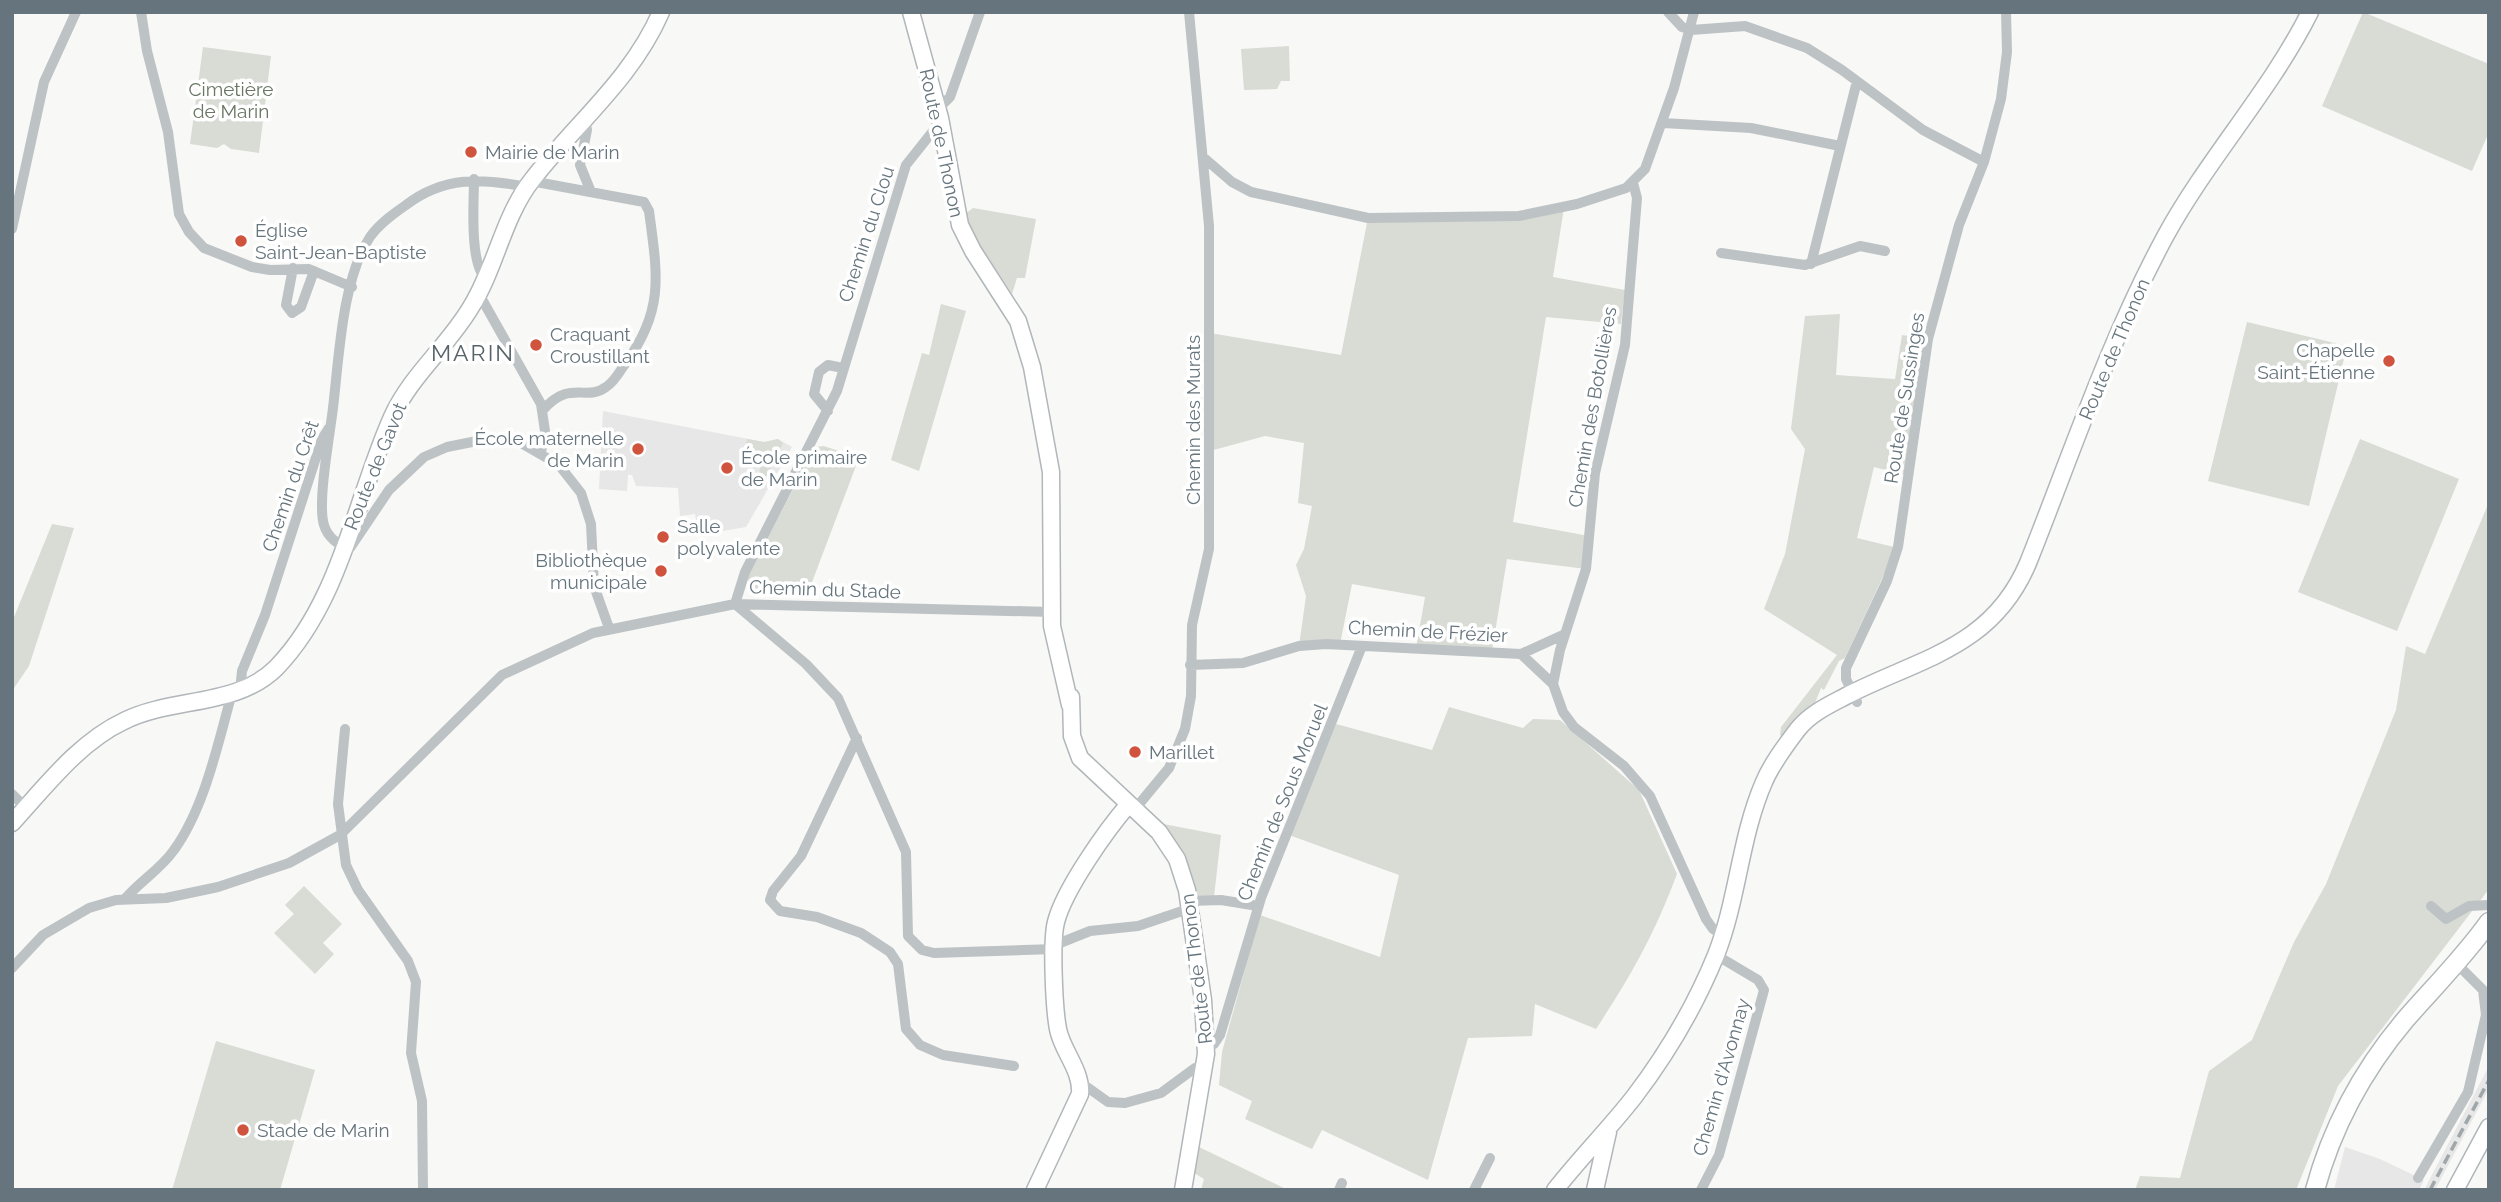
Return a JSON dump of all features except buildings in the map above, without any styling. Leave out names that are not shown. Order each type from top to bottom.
[{"type":"main road","points":[[2315,1190],[2336,1130],[2362,1078],[2397,1030],[2489,922]]},
{"type":"street","points":[[12,229],[46,75],[76,12]]},
{"type":"street","points":[[141,12],[147,51],[169,132],[179,214],[185,227],[204,248],[263,270],[293,268],[314,271],[352,288]]},
{"type":"street","name":"Route de Gavot","points":[[12,823],[86,747],[114,726],[148,712],[236,692],[268,675],[289,651],[324,597],[397,408],[416,378],[465,317],[529,184],[632,64],[661,12]]},
{"type":"street","name":"Route de Thonon","points":[[911,12],[939,115],[960,225],[973,251],[1012,310],[1030,356],[1048,451],[1053,550],[1060,585],[1056,612],[1070,669],[1072,736],[1080,758],[1172,849],[1190,904],[1206,1068],[1183,1190]]},
{"type":"street","name":"Chemin du Clou","points":[[735,604],[745,572],[828,411],[903,171],[912,153],[949,100],[980,12]]},
{"type":"street","name":"Chemin des Murats","points":[[1132,807],[1164,775],[1178,747],[1190,705],[1192,625],[1207,564],[1210,528],[1209,251],[1189,12]]},
{"type":"street","points":[[1668,12],[1682,27],[1691,30],[1736,25],[1762,29],[1815,52],[1923,130],[1984,162]]},
{"type":"street","points":[[1203,157],[1244,190],[1380,219],[1531,215],[1605,196],[1633,183],[1645,169],[1663,123],[1694,12]]},
{"type":"street","name":"Route de Sussinges","points":[[1855,697],[1846,668],[1887,581],[1898,547],[1928,339],[1959,225],[1984,162],[2003,90],[2007,52],[2006,12]]},
{"type":"street","name":"Route de Thonon","points":[[1557,1188],[1617,1118],[1661,1056],[1716,955],[1757,801],[1769,772],[1784,749],[1808,718],[1855,697],[1882,678],[1913,668],[1971,637],[1993,618],[2013,592],[2028,563],[2104,364],[2140,285],[2200,179],[2288,52],[2310,12]]},
{"type":"street","points":[[1811,264],[1857,81]]},
{"type":"street","points":[[585,119],[587,130],[580,164],[591,192]]},
{"type":"street","points":[[1663,123],[1773,131],[1840,146]]},
{"type":"street","points":[[541,452],[545,431],[543,410],[482,286],[475,243],[474,179],[591,192],[638,200],[647,205],[658,278],[656,299],[645,334],[610,384],[602,389],[560,394],[543,410]]},
{"type":"street","name":"Chemin du Crêt","points":[[125,899],[169,857],[179,842],[211,768],[323,439],[331,426],[352,288],[365,247],[382,224],[430,190],[450,182],[474,179]]},
{"type":"street","name":"Chemin des Botollières","points":[[1553,684],[1565,634],[1584,578],[1595,473],[1625,345],[1637,206],[1637,190],[1633,183]]},
{"type":"street","points":[[1721,253],[1811,264],[1855,246],[1885,251]]},
{"type":"street","points":[[293,268],[286,305],[292,313],[301,307],[314,271]]},
{"type":"street","points":[[828,411],[814,394],[819,372],[828,365],[843,368]]},
{"type":"street","points":[[331,426],[323,522],[327,532],[343,547],[354,544],[384,496],[424,457],[447,447],[503,440],[541,452],[570,477],[588,510],[594,586],[609,628]]},
{"type":"street","points":[[735,604],[830,687],[857,738],[906,852],[906,929],[912,941],[922,950],[934,953],[1055,947],[1090,931],[1138,926],[1190,904],[1221,900],[1258,906]]},
{"type":"street","name":"Chemin du Stade","points":[[12,968],[35,942],[62,922],[98,904],[125,899],[166,898],[218,887],[278,868],[340,835],[502,675],[584,636],[609,628],[735,604],[1056,612]]},
{"type":"street","points":[[1521,654],[1548,645],[1565,634]]},
{"type":"street","name":"Chemin de Frézier","points":[[1190,666],[1252,661],[1306,645],[1347,644],[1521,654],[1553,684],[1568,720],[1624,766],[1650,796],[1706,919],[1713,929],[1723,935]]},
{"type":"street","name":"Chemin de Sous Moruel","points":[[1206,1048],[1216,1042],[1223,1029],[1258,906],[1295,807],[1347,688],[1362,646]]},
{"type":"street","points":[[345,729],[338,794],[340,835],[354,882],[404,954],[414,975],[411,1053],[422,1101],[423,1190]]},
{"type":"street","points":[[857,738],[801,856],[773,891],[770,900],[780,911],[817,917],[861,933],[890,952],[898,964],[906,1029],[920,1045],[943,1055],[1014,1066]]},
{"type":"street","points":[[12,794],[26,808]]},
{"type":"street","points":[[1035,1190],[1078,1099],[1080,1082],[1058,1031],[1055,926],[1061,909],[1092,856],[1132,807]]},
{"type":"street","points":[[2431,906],[2446,919],[2469,906],[2489,905]]},
{"type":"street","name":"Chemin d'Avonnay","points":[[1701,1190],[1719,1155],[1764,990],[1758,979],[1716,955]]},
{"type":"street","points":[[2418,1178],[2468,1092],[2486,1015],[2483,990],[2456,963]]},
{"type":"street","points":[[1080,1082],[1108,1102],[1125,1103],[1161,1093],[1195,1068],[1206,1068]]},
{"type":"street","points":[[1557,1188],[1576,1181],[1592,1190],[1604,1142],[1617,1118]]},
{"type":"street","points":[[2455,1190],[2489,1127]]},
{"type":"street","points":[[1474,1190],[1490,1158]]},
{"type":"shaded area","name":"École primaire de Marin","points":[[603,411],[764,442],[778,439],[792,447],[746,527],[699,535],[695,514],[680,516],[678,488],[636,486],[632,475],[628,475],[627,491],[599,489]]},
{"type":"shaded area","points":[[2489,1066],[2489,1088],[2484,1098],[2435,1190],[2424,1190]]},
{"type":"shaded area","points":[[2345,1147],[2380,1159],[2424,1180],[2419,1190],[2334,1190]]},
{"type":"green space","points":[[2363,12],[2489,64],[2489,132],[2472,171],[2322,106]]},
{"type":"green space","points":[[1289,46],[1290,81],[1281,81],[1277,89],[1244,90],[1241,49]]},
{"type":"green space","name":"Cimetière de Marin","points":[[203,47],[271,56],[259,153],[231,149],[224,144],[217,148],[190,144]]},
{"type":"green space","points":[[973,208],[1036,219],[1025,278],[1017,278],[1012,294],[973,235],[965,214]]},
{"type":"green space","points":[[1564,208],[1553,277],[1625,290],[1621,324],[1546,317],[1513,522],[1589,536],[1586,569],[1507,559],[1492,651],[1416,648],[1425,597],[1352,584],[1340,644],[1299,646],[1306,596],[1296,565],[1304,549],[1312,506],[1298,503],[1304,443],[1265,436],[1210,451],[1210,333],[1341,355],[1368,218],[1404,219]]},
{"type":"green space","points":[[941,304],[966,311],[919,471],[891,460],[922,353],[929,355]]},
{"type":"green space","points":[[1840,314],[1836,375],[1895,379],[1902,335],[1928,339],[1909,476],[1874,467],[1857,538],[1894,547],[1887,568],[1845,658],[1839,661],[1824,690],[1821,688],[1813,708],[1784,738],[1780,735],[1781,727],[1837,655],[1764,609],[1785,554],[1805,449],[1791,429],[1805,316]]},
{"type":"green space","points":[[2247,322],[2347,346],[2309,506],[2208,481]]},
{"type":"green space","points":[[747,439],[764,442],[778,439],[783,443],[764,481],[758,480],[762,458],[744,454]]},
{"type":"green space","points":[[2360,439],[2459,479],[2397,631],[2298,592]]},
{"type":"green space","points":[[824,446],[859,458],[806,598],[752,595],[748,590],[748,576],[815,447]]},
{"type":"green space","points":[[2489,502],[2489,889],[2338,1086],[2296,1190],[2135,1190],[2140,1176],[2180,1178],[2209,1071],[2252,1040],[2294,942],[2326,884],[2396,710],[2406,646],[2425,654]]},
{"type":"green space","points":[[52,524],[74,528],[29,666],[12,691],[12,622]]},
{"type":"green space","points":[[1449,707],[1523,728],[1533,719],[1560,720],[1639,790],[1677,874],[1641,954],[1596,1029],[1535,1004],[1532,1036],[1468,1038],[1428,1180],[1322,1130],[1312,1149],[1245,1119],[1252,1101],[1219,1085],[1222,1052],[1260,915],[1380,957],[1399,875],[1289,835],[1336,724],[1432,750]]},
{"type":"green space","points":[[1158,823],[1221,835],[1214,897],[1195,896]]},
{"type":"green space","points":[[304,886],[342,924],[323,943],[334,954],[315,974],[274,933],[294,914],[285,905]]},
{"type":"green space","name":"Stade de Marin","points":[[216,1041],[315,1070],[280,1190],[172,1190]]},
{"type":"green space","points":[[1199,1147],[1288,1190],[1201,1190],[1204,1179],[1194,1173]]},
{"type":"railway","points":[[2430,1190],[2489,1080]]},
{"type":"place","name":"Mairie de Marin","points":[[471,152]]},
{"type":"place","name":"Église Saint-Jean-Baptiste","points":[[241,241]]},
{"type":"place","name":"Craquant Croustillant","points":[[536,345]]},
{"type":"place","name":"Chapelle Saint-Étienne","points":[[2389,361]]},
{"type":"place","name":"École maternelle de Marin","points":[[638,449]]},
{"type":"place","name":"École primaire de Marin","points":[[727,468]]},
{"type":"place","name":"Salle polyvalente","points":[[663,537]]},
{"type":"place","name":"Bibliothèque municipale","points":[[661,571]]},
{"type":"place","name":"Marillet","points":[[1135,752]]},
{"type":"place","name":"Stade de Marin","points":[[243,1130]]},
{"type":"district","name":"MARIN","points":[[473,353]]}]
